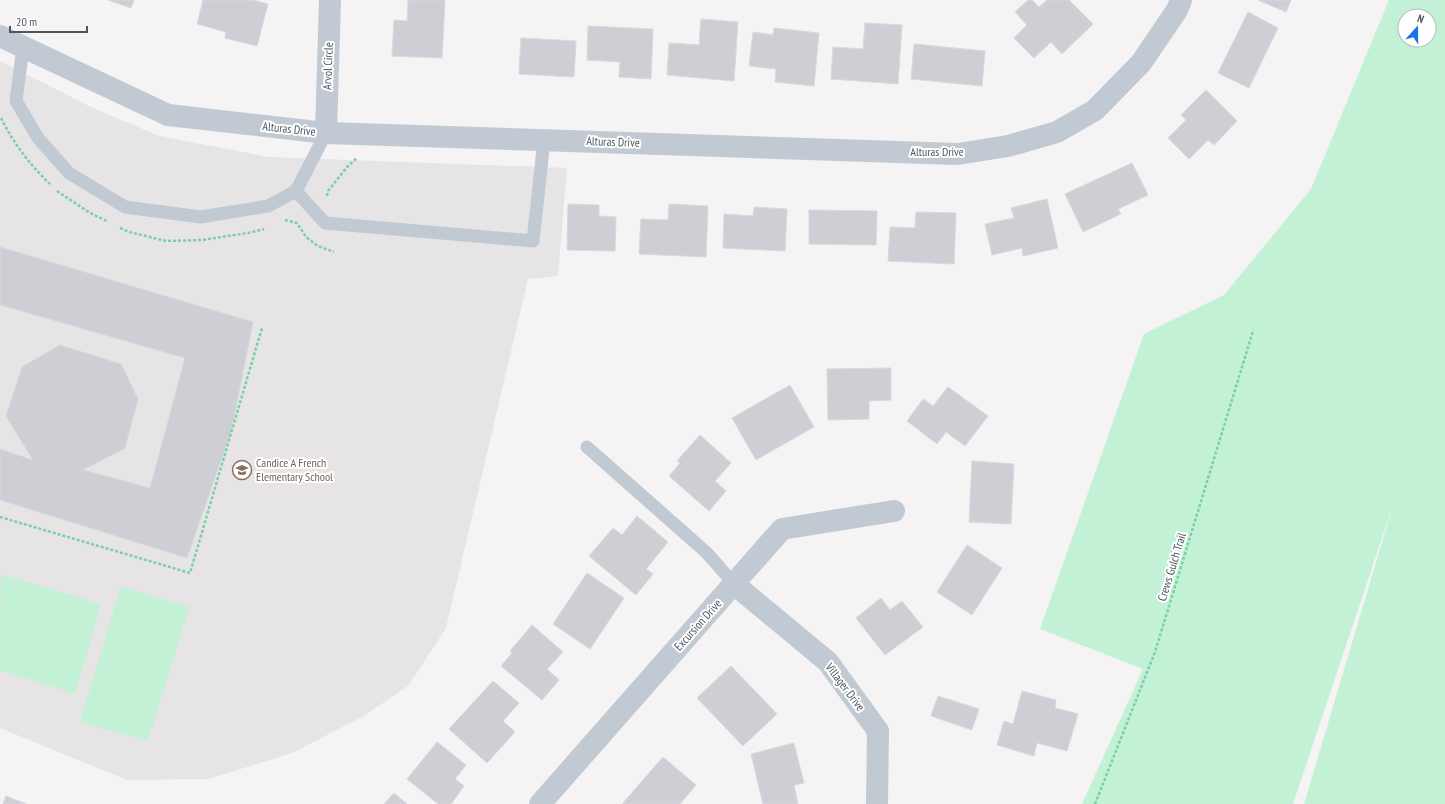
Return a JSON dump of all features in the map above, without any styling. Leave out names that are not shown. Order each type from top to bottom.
[{"type":"street","name":"Arvol Circle","points":[[326,133],[330,0]]},
{"type":"street","name":"Alturas Drive","points":[[0,36],[168,115],[326,133],[958,154],[1008,146],[1057,132],[1095,110],[1141,63],[1177,10],[1181,0]]},
{"type":"street","name":"Excursion Drive","points":[[540,804],[782,529],[894,511]]},
{"type":"street","name":"Villager Drive","points":[[734,584],[828,662],[878,731],[877,804]]},
{"type":"lane","points":[[23,47],[16,100],[38,138],[69,173],[125,207],[201,217],[268,206],[296,192],[326,133]]},
{"type":"lane","points":[[296,192],[325,223],[533,241],[544,140]]},
{"type":"lane","points":[[587,446],[707,553],[734,584]]},
{"type":"path","points":[[327,198],[328,191],[347,167],[359,156]]},
{"type":"path","points":[[0,516],[190,573],[262,328]]},
{"type":"path","name":"Crews Gulch Trail","points":[[1095,804],[1155,652],[1253,332]]},
{"type":"shaded area","name":"Candice A French Elementary School","points":[[0,61],[91,107],[159,136],[269,157],[567,168],[558,276],[528,279],[446,628],[408,686],[362,717],[292,753],[208,779],[127,780],[0,728]]},
{"type":"green space","points":[[1389,0],[1445,0],[1445,804],[1304,804],[1394,502],[1293,804],[1082,804],[1143,669],[1040,629],[1144,334],[1224,295],[1311,189]]},
{"type":"green space","points":[[1,574],[101,604],[75,694],[0,670]]},
{"type":"green space","points":[[121,586],[189,607],[148,741],[80,722]]},
{"type":"building","points":[[108,0],[134,0],[131,8]]},
{"type":"building","points":[[203,0],[253,0],[268,4],[257,46],[225,38],[226,32],[197,24]]},
{"type":"building","points":[[408,0],[445,0],[442,58],[392,56],[394,20],[407,21]]},
{"type":"building","points":[[1028,0],[1032,0],[1039,7],[1047,0],[1069,0],[1093,24],[1062,54],[1051,42],[1034,58],[1014,38],[1027,25],[1015,12]]},
{"type":"building","points":[[1258,0],[1291,0],[1286,12]]},
{"type":"building","points":[[1248,12],[1278,28],[1249,88],[1218,73]]},
{"type":"building","points":[[701,19],[738,22],[734,81],[667,75],[669,43],[699,45]]},
{"type":"building","points":[[865,23],[902,25],[898,84],[831,79],[833,47],[863,49]]},
{"type":"building","points":[[588,26],[653,29],[651,79],[619,77],[620,62],[587,60]]},
{"type":"building","points":[[774,28],[819,33],[814,86],[775,82],[776,69],[749,66],[753,32],[773,35]]},
{"type":"building","points":[[521,38],[576,41],[574,77],[519,74]]},
{"type":"building","points":[[914,44],[985,51],[982,86],[911,79]]},
{"type":"building","points":[[1206,90],[1237,121],[1214,145],[1208,140],[1189,159],[1168,138],[1186,120],[1181,115]]},
{"type":"building","points":[[1132,163],[1148,195],[1118,209],[1121,214],[1083,232],[1065,194]]},
{"type":"building","points":[[1047,199],[1058,248],[1023,256],[1022,248],[992,255],[985,224],[1014,218],[1011,208]]},
{"type":"building","points":[[568,204],[599,205],[599,216],[616,217],[615,251],[567,250]]},
{"type":"building","points":[[669,204],[708,206],[706,257],[639,254],[641,219],[668,220]]},
{"type":"building","points":[[754,207],[787,209],[785,251],[723,248],[724,214],[753,216]]},
{"type":"building","points":[[809,210],[877,211],[876,245],[809,244]]},
{"type":"building","points":[[916,212],[956,213],[954,264],[888,261],[890,227],[915,228]]},
{"type":"building","points":[[0,247],[253,322],[231,432],[187,558],[0,500],[0,449],[33,460],[6,416],[22,367],[60,345],[121,364],[138,399],[125,448],[83,470],[150,488],[185,358],[0,305]]},
{"type":"building","points":[[891,368],[891,400],[869,401],[869,419],[828,420],[827,369]]},
{"type":"building","points":[[790,385],[814,427],[756,460],[732,418]]},
{"type":"building","points":[[948,387],[988,416],[965,446],[946,432],[937,444],[907,421],[923,399],[933,406]]},
{"type":"building","points":[[700,435],[731,463],[715,481],[726,491],[709,511],[669,476],[680,463],[677,461]]},
{"type":"building","points":[[972,461],[1014,464],[1011,524],[969,522]]},
{"type":"building","points":[[637,516],[668,542],[646,569],[653,574],[636,595],[589,556],[613,528],[622,535]]},
{"type":"building","points":[[967,545],[1002,568],[972,615],[937,592]]},
{"type":"building","points":[[587,573],[624,598],[590,649],[553,624]]},
{"type":"building","points":[[881,598],[890,610],[902,601],[923,627],[885,655],[856,618]]},
{"type":"building","points":[[532,625],[563,652],[547,669],[559,680],[542,700],[501,666],[512,653],[510,651]]},
{"type":"building","points":[[731,666],[777,714],[743,746],[697,698]]},
{"type":"building","points":[[493,681],[519,703],[503,721],[515,732],[487,763],[449,729]]},
{"type":"building","points":[[1022,691],[1056,700],[1055,708],[1078,714],[1067,751],[1037,743],[1034,756],[997,745],[1004,721],[1013,724]]},
{"type":"building","points":[[938,696],[979,709],[972,730],[931,716]]},
{"type":"building","points":[[437,742],[466,765],[455,779],[464,786],[451,804],[438,804],[407,779]]},
{"type":"building","points":[[794,743],[804,783],[794,785],[798,804],[763,804],[751,754]]},
{"type":"building","points":[[663,757],[696,785],[680,804],[623,804],[623,803]]},
{"type":"building","points":[[394,793],[407,804],[384,804]]},
{"type":"building","points":[[6,796],[26,804],[3,804]]},
{"type":"place","name":"Candice A French Elementary School","points":[[242,470]]}]
